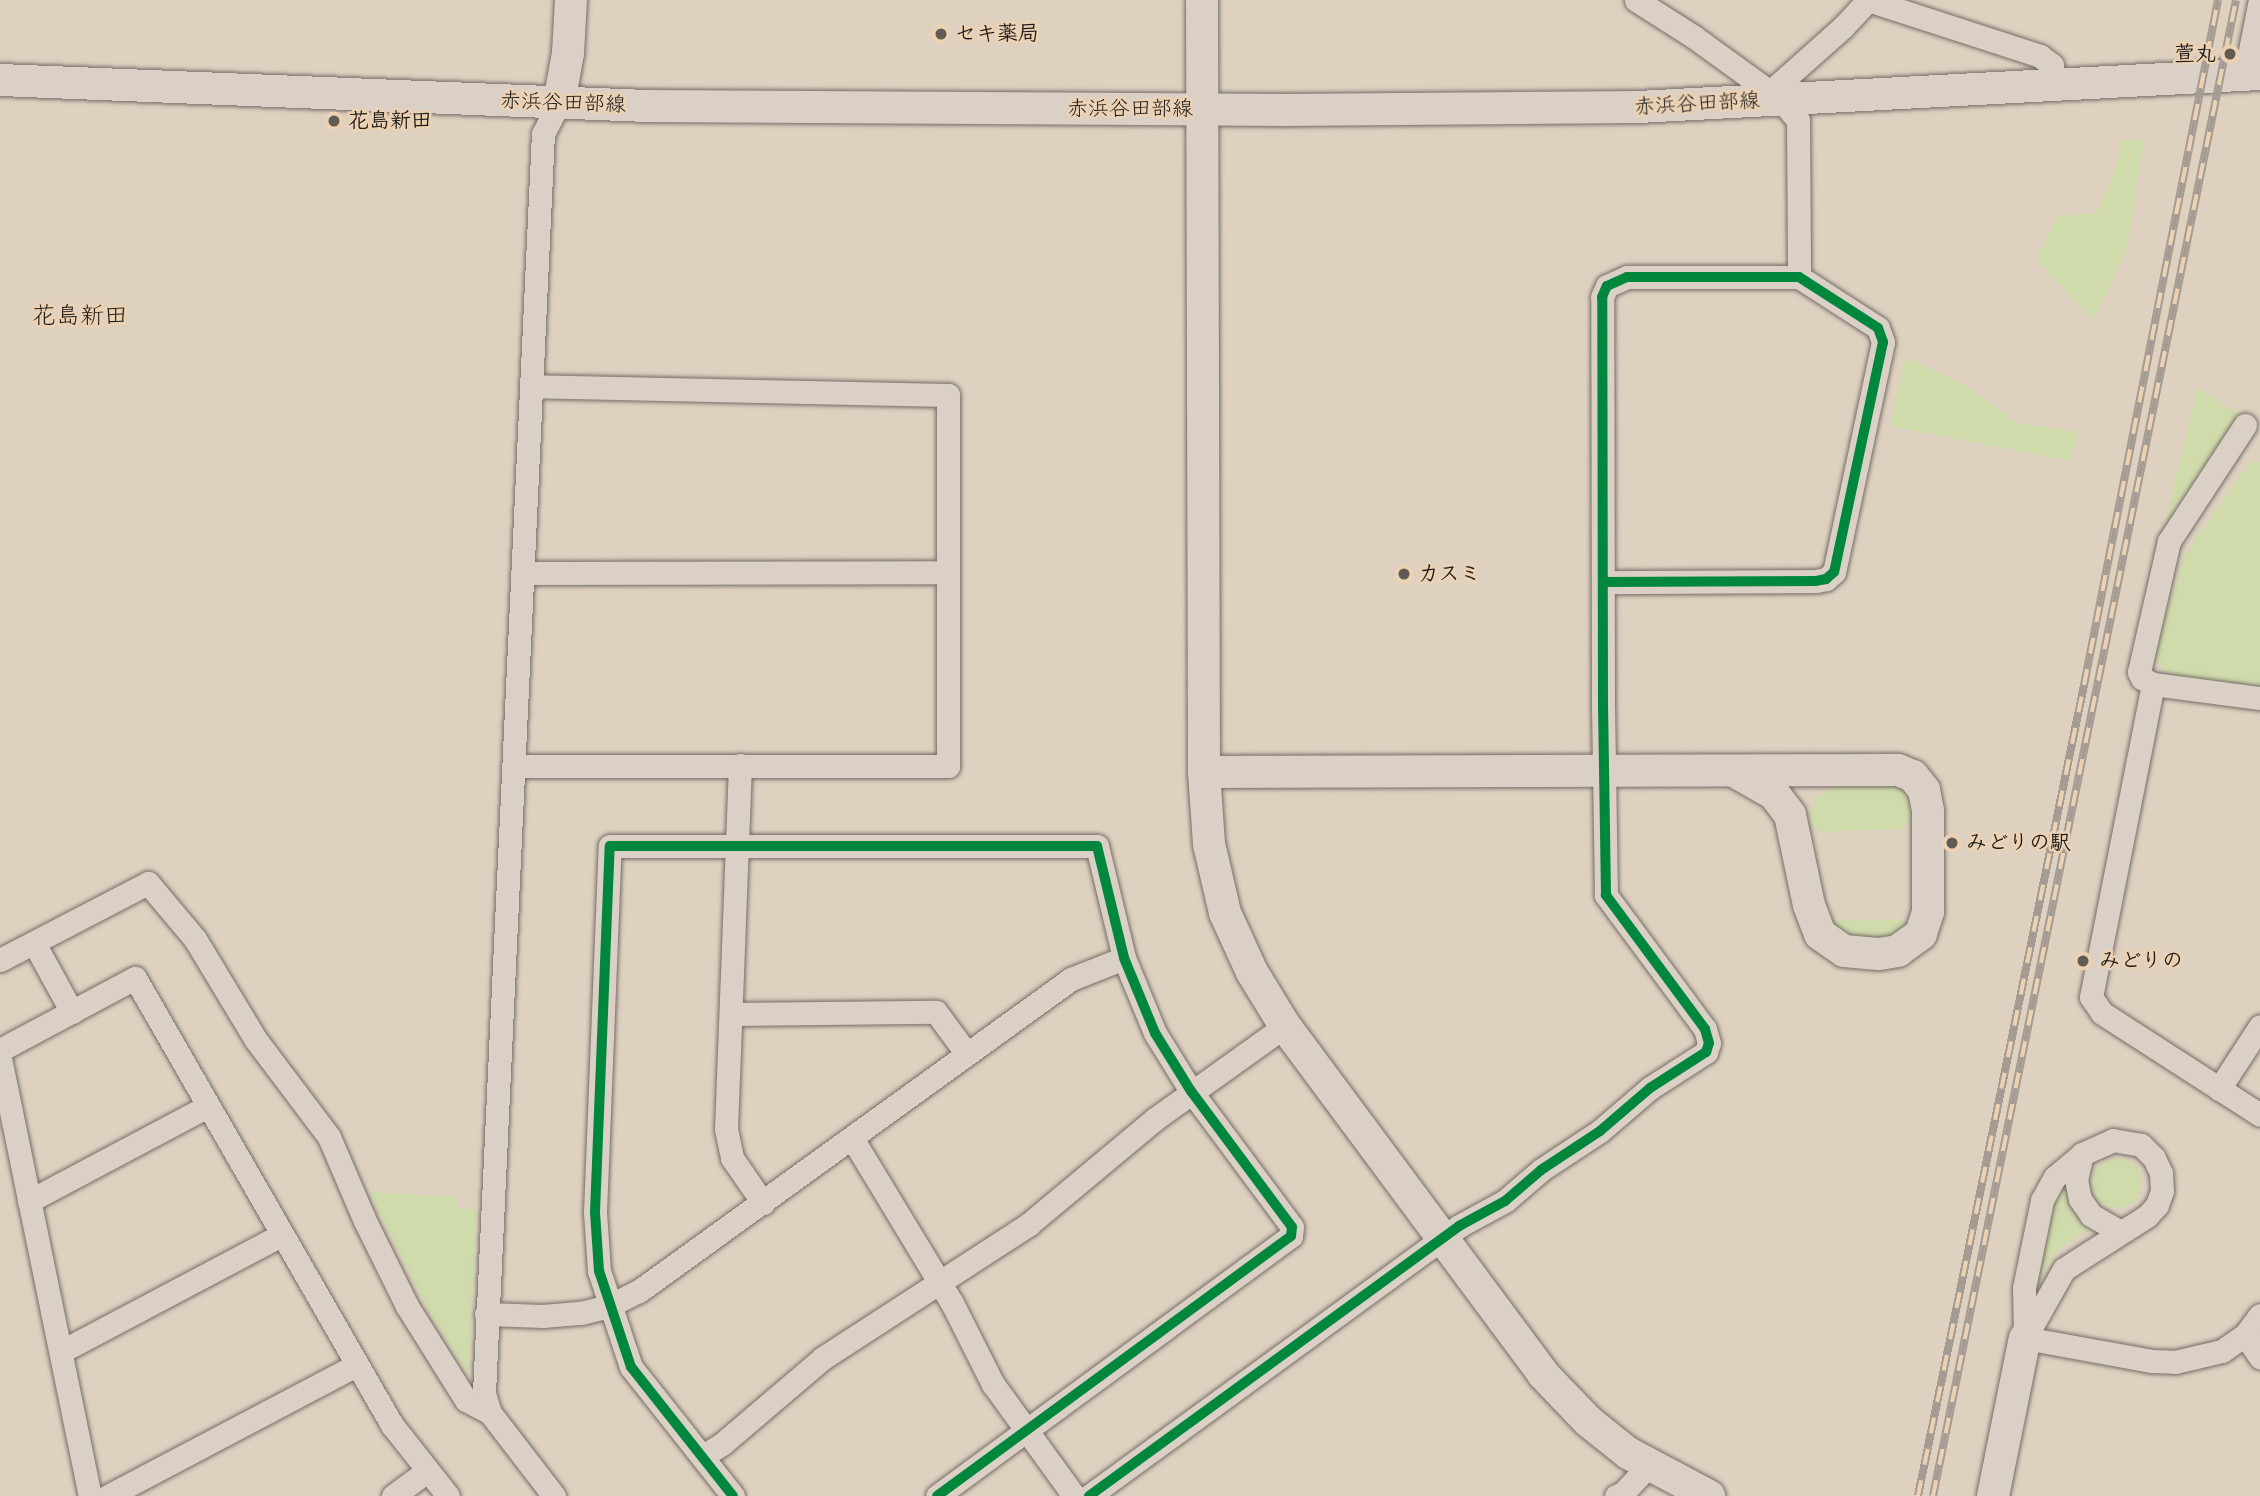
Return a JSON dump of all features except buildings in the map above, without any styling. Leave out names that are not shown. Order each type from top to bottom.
[{"type":"street","points":[[554,1496],[490,1413],[484,1393],[534,386],[543,134],[559,103],[568,53],[571,0]]},
{"type":"street","points":[[1202,0],[1204,772],[1209,844],[1225,913],[1252,972],[1285,1026],[1513,1336],[1564,1397],[1628,1453],[1709,1496]]},
{"type":"street","points":[[1636,0],[1694,37],[1775,96],[1798,120],[1799,277]]},
{"type":"street","points":[[1775,96],[1868,0],[2040,56],[2052,65],[2053,84]]},
{"type":"street","points":[[2253,74],[2260,0]]},
{"type":"street","name":"赤浜谷田部線","points":[[0,80],[559,103],[1202,110],[1638,107],[1775,96],[2253,74]]},
{"type":"street","points":[[1089,1496],[1443,1238],[1505,1201],[1541,1170],[1601,1131],[1650,1088],[1702,1058],[1709,1043],[1705,1029],[1606,895],[1603,582],[1602,297],[1607,286],[1627,277],[1799,277],[1878,328],[1883,342],[1834,572],[1826,579],[1816,581],[1603,582]]},
{"type":"street","points":[[514,766],[948,766],[948,395],[534,386]]},
{"type":"street","points":[[2245,425],[2169,541],[2139,672],[2142,678],[2153,684],[2260,698]]},
{"type":"street","points":[[524,573],[947,572]]},
{"type":"street","points":[[2153,684],[2091,997],[2102,1013],[2260,1115]]},
{"type":"street","points":[[740,765],[733,1014],[726,1129],[732,1158],[764,1203]]},
{"type":"street","points":[[1204,772],[1898,770],[1913,776],[1924,790],[1929,832],[1928,912],[1921,934],[1898,951],[1878,954],[1844,951],[1820,934],[1812,915],[1790,815],[1774,794],[1734,771]]},
{"type":"street","points":[[1790,815],[1798,798],[1828,771]]},
{"type":"street","points":[[733,1496],[631,1367],[609,1306],[597,1258],[595,1212],[610,846],[1097,846],[1124,958],[1154,1033],[1191,1091],[1292,1227],[1291,1236],[937,1496]]},
{"type":"street","points":[[0,960],[148,883],[195,939],[256,1040],[329,1138],[365,1221],[407,1306],[466,1400],[490,1413]]},
{"type":"street","points":[[34,943],[72,1012]]},
{"type":"street","points":[[486,1314],[543,1316],[609,1306],[669,1272],[1071,979],[1124,958]]},
{"type":"street","points":[[0,1050],[135,978],[392,1426],[448,1496]]},
{"type":"street","points":[[733,1014],[936,1012],[967,1054]]},
{"type":"street","points":[[703,1456],[823,1358],[1030,1224],[1191,1091],[1285,1026]]},
{"type":"street","points":[[2219,1089],[2260,1026]]},
{"type":"street","points":[[0,1058],[90,1496]]},
{"type":"street","points":[[29,1201],[208,1106]]},
{"type":"street","points":[[852,1138],[898,1210],[993,1384],[1074,1496]]},
{"type":"street","points":[[1993,1496],[2025,1338],[2024,1288],[2042,1200],[2055,1177],[2100,1143],[2130,1141],[2141,1145],[2154,1158],[2161,1173],[2162,1191],[2157,1205],[2147,1216],[2064,1269],[2025,1338]]},
{"type":"street","points":[[2082,1154],[2076,1179],[2080,1199],[2091,1215],[2121,1232]]},
{"type":"street","points":[[62,1351],[281,1235]]},
{"type":"street","points":[[2025,1338],[2151,1361],[2175,1362],[2210,1356],[2245,1335],[2260,1315]]},
{"type":"street","points":[[2245,1335],[2260,1357]]},
{"type":"street","points":[[108,1496],[356,1365]]},
{"type":"street","points":[[1616,1496],[1623,1493],[1649,1465]]},
{"type":"street","points":[[393,1496],[427,1471]]},
{"type":"green space","points":[[2122,139],[2144,140],[2127,249],[2093,320],[2036,259],[2058,216],[2096,213],[2112,179]]},
{"type":"green space","points":[[1905,357],[1970,388],[2017,423],[2078,432],[2070,461],[1890,426]]},
{"type":"green space","points":[[2198,387],[2238,414],[2164,525]]},
{"type":"green space","points":[[2251,460],[2260,463],[2260,687],[2167,675],[2154,655],[2185,554]]},
{"type":"green space","points":[[1838,785],[1891,786],[1904,792],[1912,811],[1910,821],[1901,829],[1819,832],[1811,825],[1810,810],[1817,796]]},
{"type":"green space","points":[[1836,920],[1908,921],[1907,929],[1896,936],[1875,941],[1848,939],[1832,926]]},
{"type":"green space","points":[[2117,1158],[2135,1165],[2142,1183],[2135,1201],[2117,1208],[2099,1201],[2092,1183],[2099,1165]]},
{"type":"green space","points":[[2064,1189],[2075,1217],[2090,1228],[2060,1248],[2042,1276],[2036,1295],[2031,1295],[2053,1201]]},
{"type":"green space","points":[[369,1192],[458,1197],[458,1208],[476,1210],[469,1376],[427,1308]]},
{"type":"railway","points":[[1918,1496],[2084,685],[2218,0]]},
{"type":"railway","points":[[1933,1496],[2236,0]]},
{"type":"cycle path","points":[[1089,1496],[1459,1226],[1505,1201],[1541,1170],[1600,1131],[1650,1088],[1706,1052],[1709,1043],[1705,1029],[1606,895],[1603,710],[1602,297],[1607,286],[1627,277],[1799,277],[1878,328],[1883,342],[1834,572],[1826,579],[1816,581],[1603,582]]},
{"type":"cycle path","points":[[733,1496],[631,1367],[599,1271],[595,1212],[610,846],[1097,846],[1124,958],[1155,1033],[1191,1091],[1292,1227],[1291,1236],[937,1496]]},
{"type":"place","name":"セキ薬局","points":[[941,34]]},
{"type":"place","name":"萱丸","points":[[2230,54]]},
{"type":"place","name":"花島新田","points":[[334,121]]},
{"type":"place","name":"カスミ","points":[[1404,574]]},
{"type":"place","name":"みどりの駅","points":[[1952,843]]},
{"type":"place","name":"みどりの","points":[[2083,961]]},
{"type":"district","name":"花島新田","points":[[80,316]]}]
